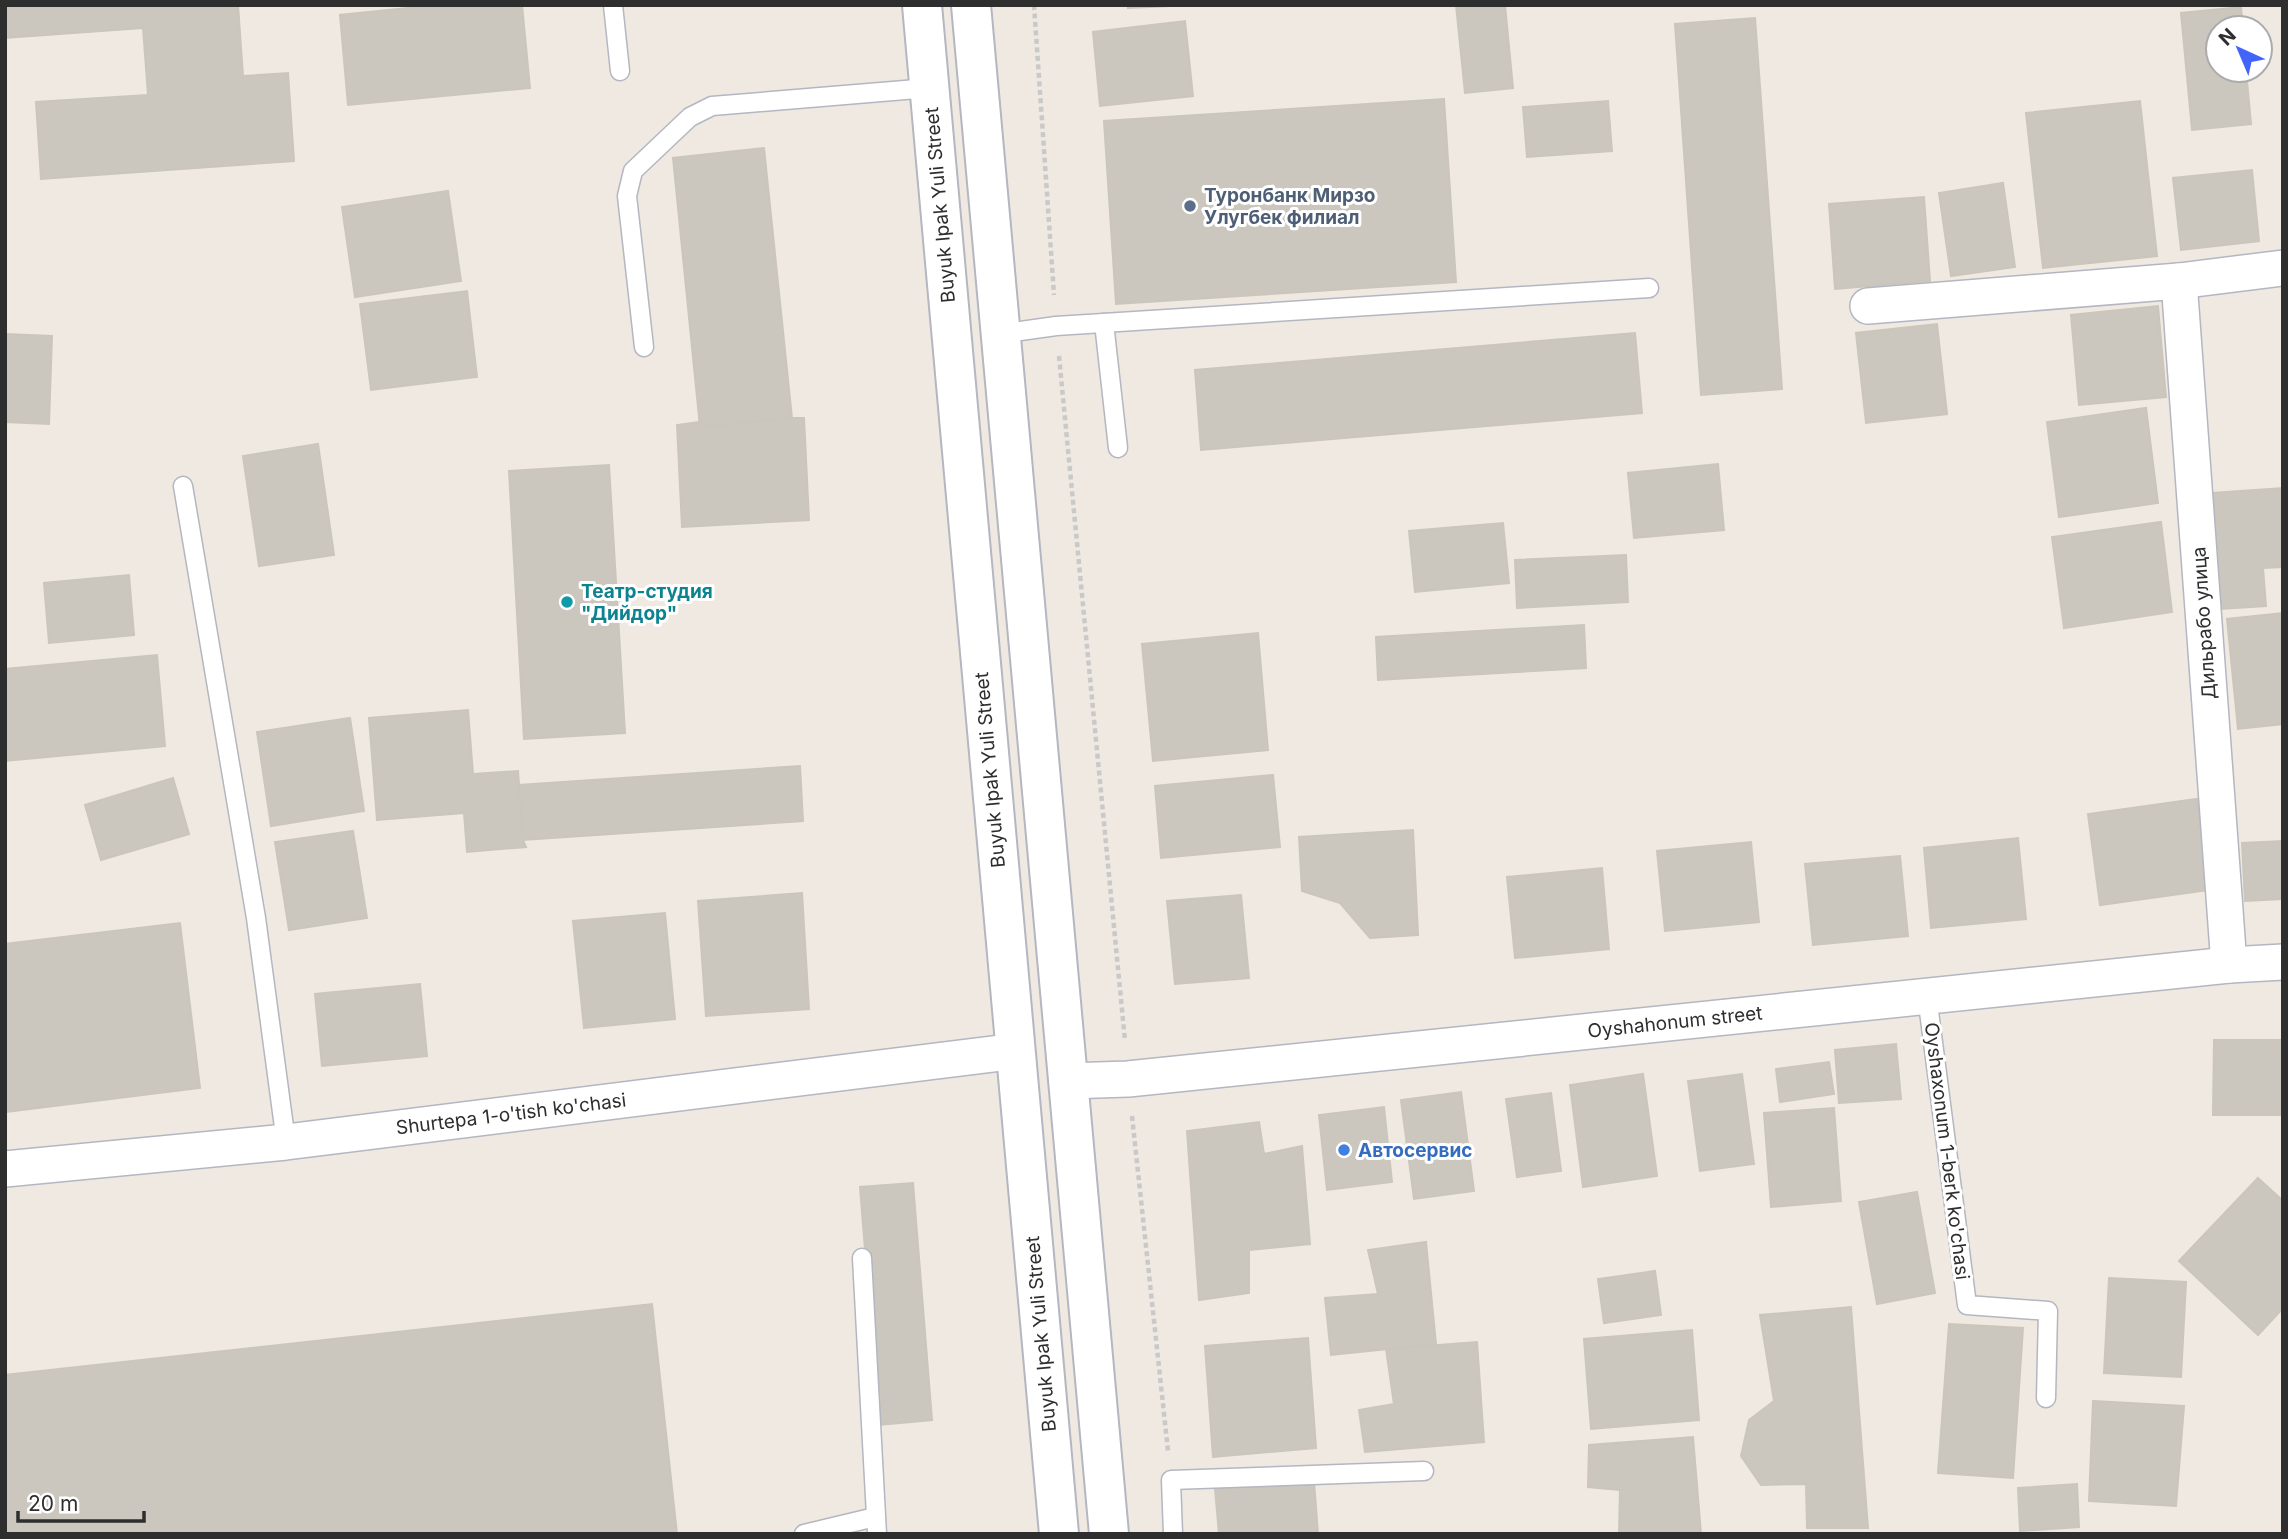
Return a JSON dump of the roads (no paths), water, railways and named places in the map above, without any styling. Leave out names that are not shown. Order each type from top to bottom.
[{"type":"main road","name":"Buyuk Ipak Yuli Street","points":[[922,5],[1059,1534]]},
{"type":"main road","points":[[971,5],[1109,1534]]},
{"type":"main road","points":[[1017,1068],[1066,1063]]},
{"type":"street","points":[[1868,306],[2179,281],[2283,268]]},
{"type":"street","name":"Дильрабо улица","points":[[2179,281],[2229,965]]},
{"type":"street","name":"Oyshahonum street","points":[[1066,1063],[1128,1079],[2229,965],[2283,962]]},
{"type":"street","name":"Shurtepa 1-o'tish ko'chasi","points":[[5,1169],[1017,1068]]},
{"type":"lane","points":[[613,5],[620,71]]},
{"type":"lane","points":[[644,347],[627,197],[633,171],[690,117],[712,106],[929,88]]},
{"type":"lane","points":[[1000,334],[1056,326],[1649,288]]},
{"type":"lane","points":[[1104,323],[1118,447]]},
{"type":"lane","points":[[183,486],[256,918],[286,1142]]},
{"type":"lane","name":"Oyshaxonum 1-berk ko'chasi","points":[[1927,996],[1967,1305],[2048,1311],[2046,1398]]},
{"type":"lane","points":[[804,1534],[876,1525],[862,1258]]},
{"type":"lane","points":[[1173,1534],[1171,1480],[1424,1471]]},
{"type":"place","name":"Туронбанк Мирзо Улугбек филиал","points":[[1190,206]]},
{"type":"place","name":"Театр-студия \"Дийдор\"","points":[[567,602]]},
{"type":"place","name":"Автосервис","points":[[1344,1150]]}]
